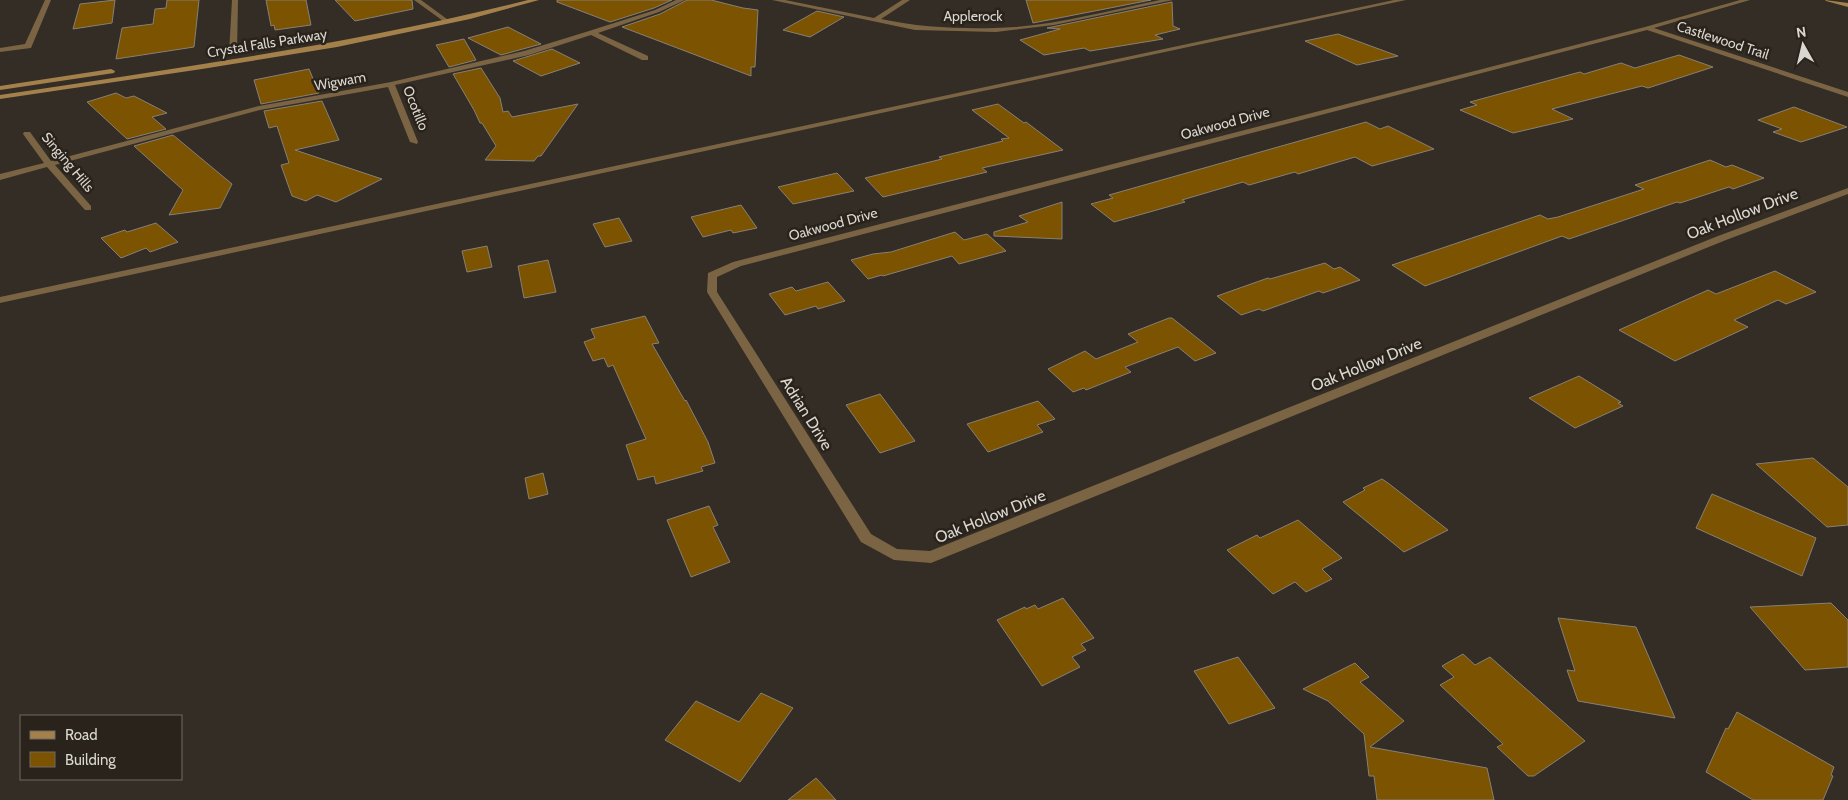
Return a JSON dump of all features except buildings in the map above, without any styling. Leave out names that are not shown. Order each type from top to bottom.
[{"type":"main road","name":"Crystal Falls Parkway","points":[[0,97],[296,52],[448,22],[536,0]]},
{"type":"main road","points":[[1828,0],[1848,5]]},
{"type":"main road","name":"Crystal Falls Parkway","points":[[316,40],[466,9]]},
{"type":"main road","name":"Crystal Falls Parkway","points":[[224,54],[242,51]]},
{"type":"main road","points":[[0,88],[117,70]]},
{"type":"street","points":[[0,50],[28,46],[48,0]]},
{"type":"street","points":[[233,53],[235,0]]},
{"type":"street","points":[[417,0],[448,22]]},
{"type":"street","name":"Wigwam","points":[[0,177],[259,108],[391,84],[526,53],[592,34],[682,0]]},
{"type":"street","name":"Applerock","points":[[775,0],[916,28],[996,30],[1054,23],[1170,0]]},
{"type":"street","points":[[875,20],[907,0]]},
{"type":"street","points":[[0,300],[1403,0]]},
{"type":"street","name":"Oakwood Drive","points":[[712,275],[737,264],[887,224],[1135,162],[1747,0]]},
{"type":"street","name":"Castlewood Trail","points":[[1647,28],[1848,95]]},
{"type":"street","points":[[592,34],[644,58]]},
{"type":"street","name":"Ocotillo","points":[[391,84],[414,142]]},
{"type":"street","name":"Singing Hills","points":[[27,134],[50,165],[88,208]]},
{"type":"street","name":"Oak Hollow Drive","points":[[894,554],[931,558],[1722,238],[1848,190]]},
{"type":"street","name":"Adrian Drive","points":[[712,275],[712,292],[866,538],[894,554]]}]
